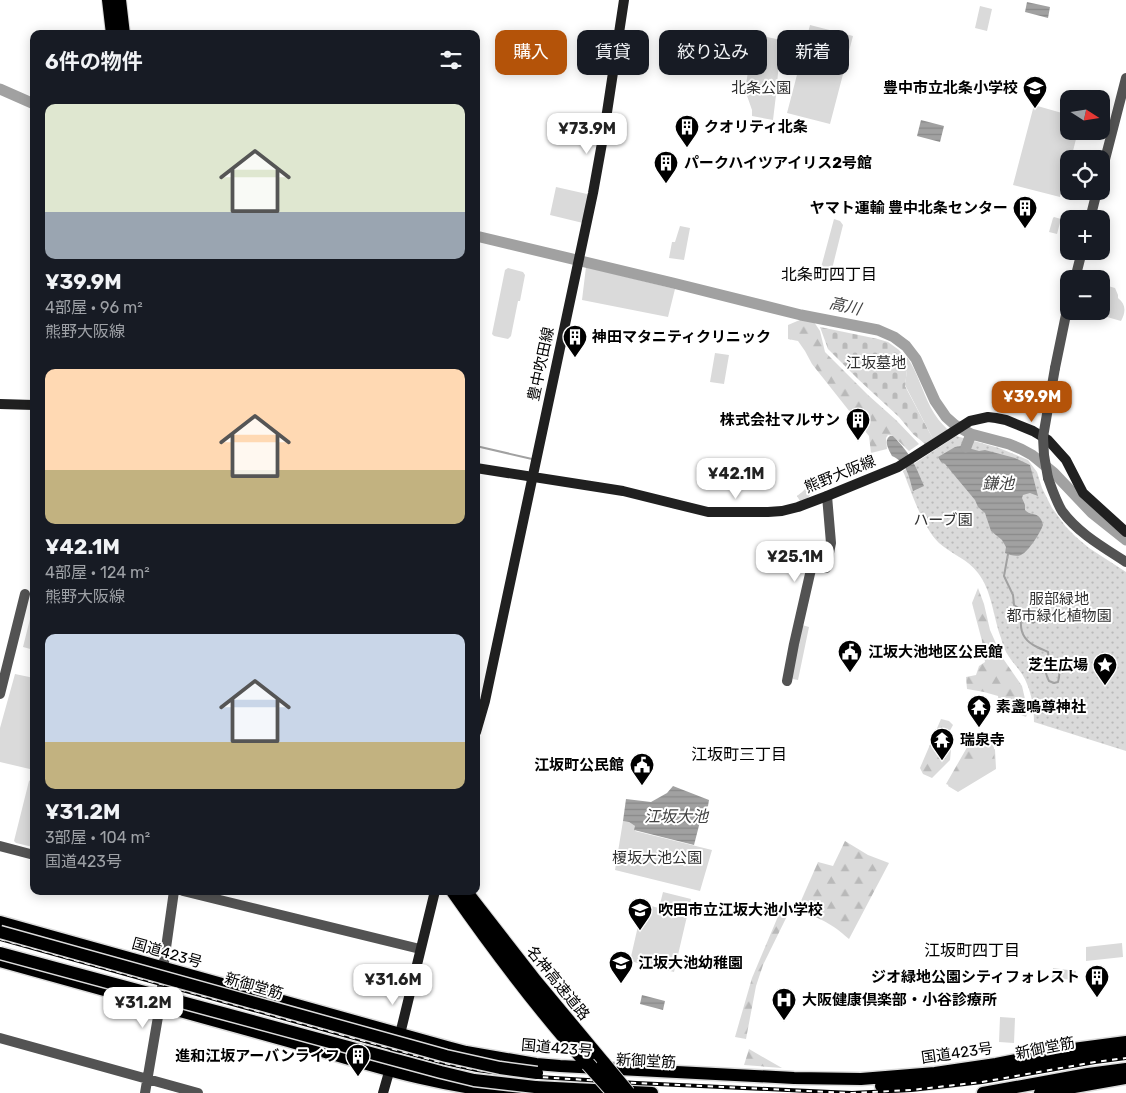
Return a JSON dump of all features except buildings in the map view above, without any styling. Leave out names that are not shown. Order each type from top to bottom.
[{"type":"highway","points":[[109,0],[113,30]]},
{"type":"highway","points":[[119,0],[123,30]]},
{"type":"highway","name":"名神高速道路","points":[[467,900],[526,989],[568,1041],[614,1093]]},
{"type":"highway","name":"名神高速道路","points":[[467,900],[628,1093]]},
{"type":"highway","name":"国道423号","points":[[0,922],[466,1052],[536,1064],[837,1079],[886,1078],[989,1065],[1073,1049],[1126,1042]]},
{"type":"highway","name":"新御堂筋","points":[[0,932],[446,1056],[500,1068],[537,1073],[826,1085],[901,1086],[985,1076],[1126,1051]]},
{"type":"highway","points":[[0,953],[441,1072],[492,1082],[652,1093]]},
{"type":"highway","points":[[0,961],[415,1077],[498,1092],[520,1093]]},
{"type":"highway","points":[[983,1093],[1126,1069]]},
{"type":"highway","points":[[1040,1093],[1126,1078]]},
{"type":"main road","name":"豊中吹田線","points":[[480,718],[593,194],[624,0]]},
{"type":"main road","points":[[0,404],[30,405]]},
{"type":"main road","name":"熊野大阪線","points":[[480,469],[623,491],[708,512],[782,511],[798,507],[901,466],[970,421],[988,417],[1006,420],[1033,431],[1048,440],[1066,460],[1083,494],[1126,532]]},
{"type":"main road","points":[[383,1093],[400,1034],[434,895]]},
{"type":"street","points":[[1107,150],[1126,78]]},
{"type":"street","points":[[1065,320],[1044,437],[1044,454],[1048,478],[1058,503],[1072,522],[1088,537],[1126,562]]},
{"type":"street","points":[[787,681],[812,565],[826,568],[831,543],[827,496]]},
{"type":"street","points":[[0,694],[25,594]]},
{"type":"street","points":[[0,846],[30,854]]},
{"type":"street","points":[[145,1093],[160,1005],[173,895]]},
{"type":"street","points":[[199,895],[420,949]]},
{"type":"street","points":[[0,1038],[198,1093]]},
{"type":"green space","points":[[980,6],[992,9],[987,31],[975,28]]},
{"type":"green space","points":[[810,25],[830,30],[809,30]]},
{"type":"green space","points":[[849,35],[853,36],[849,51]]},
{"type":"green space","name":"北条公園","points":[[767,37],[777,39],[778,75],[773,120],[752,116],[752,110],[745,90],[748,75],[767,75]]},
{"type":"green space","points":[[797,75],[843,75],[830,124],[787,113]]},
{"type":"green space","points":[[1034,105],[1060,112],[1060,140],[1076,140],[1073,150],[1060,150],[1060,197],[1013,185]]},
{"type":"green space","points":[[556,187],[587,194],[589,197],[583,223],[550,215]]},
{"type":"green space","points":[[1053,218],[1060,219],[1057,234],[1049,232]]},
{"type":"green space","points":[[834,219],[840,221],[843,225],[830,277],[821,277],[819,275]]},
{"type":"green space","points":[[680,226],[690,228],[684,260],[669,258],[672,242],[675,242]]},
{"type":"green space","points":[[586,267],[675,289],[668,317],[582,300]]},
{"type":"green space","points":[[508,268],[523,272],[525,275],[511,336],[508,339],[492,334],[505,270]]},
{"type":"green space","points":[[1110,287],[1115,288],[1118,298],[1123,303],[1124,314],[1121,321],[1110,318]]},
{"type":"green space","points":[[802,319],[814,322],[820,331],[825,352],[919,444],[909,451],[893,436],[888,435],[886,438],[887,449],[871,453],[869,436],[812,364],[798,341],[788,339],[788,325]]},
{"type":"green space","name":"江坂墓地","points":[[820,327],[878,339],[888,342],[899,350],[905,358],[901,362],[907,370],[905,386],[933,439],[925,444],[913,434],[899,417],[828,349]]},
{"type":"green space","points":[[715,353],[729,355],[724,384],[710,382]]},
{"type":"green space","points":[[907,357],[933,411],[948,430],[933,439],[905,385],[907,370],[901,362]]},
{"type":"green space","name":"服部緑地 都市緑化植物園","points":[[956,436],[999,448],[1028,460],[1037,472],[1042,488],[1052,508],[1066,527],[1089,548],[1126,572],[1126,751],[1034,722],[1029,689],[1023,675],[1006,652],[983,580],[974,568],[939,543],[923,519],[903,471]]},
{"type":"green space","points":[[811,477],[816,480],[817,487],[807,499],[800,501],[797,496],[806,488]]},
{"type":"green space","points":[[978,588],[990,630],[1002,657],[1022,686],[1028,712],[1026,717],[999,706],[998,696],[967,689],[966,677],[976,675],[979,666],[985,662],[982,641],[972,603]]},
{"type":"green space","points":[[30,619],[30,649],[23,647]]},
{"type":"green space","points":[[802,625],[809,627],[798,680],[791,677]]},
{"type":"green space","points":[[15,674],[30,677],[30,769],[0,762],[0,728]]},
{"type":"green space","points":[[941,719],[949,721],[953,725],[946,738],[951,750],[950,760],[932,778],[923,774],[920,768]]},
{"type":"green space","points":[[986,732],[993,733],[995,766],[989,770],[985,762],[971,764],[959,776],[958,789],[946,784],[969,744],[976,737]]},
{"type":"green space","points":[[995,749],[996,769],[958,792],[948,786],[968,750],[979,753]]},
{"type":"green space","points":[[30,780],[30,846],[14,841]]},
{"type":"green space","name":"榎坂大池公園","points":[[623,821],[635,826],[635,831],[712,850],[700,891],[615,870]]},
{"type":"green space","points":[[845,841],[868,855],[889,863],[849,939],[825,921],[797,910],[818,862],[833,866]]},
{"type":"green space","points":[[663,892],[691,899],[674,972],[630,961],[643,904],[659,908]]},
{"type":"green space","points":[[782,907],[790,910],[763,965],[756,986],[746,1039],[735,1037],[752,978]]},
{"type":"green space","points":[[1122,943],[1123,957],[1086,961],[1086,947]]},
{"type":"green space","points":[[1053,968],[1076,971],[1075,980],[1052,978]]},
{"type":"green space","points":[[1000,1017],[1015,1018],[1014,1043],[999,1042]]},
{"type":"green space","points":[[749,1049],[782,1068],[744,1065]]},
{"type":"water","points":[[1027,2],[1050,7],[1048,18],[1025,12]]},
{"type":"water","points":[[921,120],[944,126],[940,142],[917,136]]},
{"type":"water","points":[[890,436],[893,436],[908,453],[924,486],[913,491],[909,475],[904,466],[892,456],[888,448],[887,440]]},
{"type":"water","name":"鎌池","points":[[961,446],[1015,458],[1030,465],[1038,496],[1030,493],[1023,495],[1022,498],[1025,510],[1039,516],[1043,525],[1031,546],[1021,555],[1015,556],[1005,553],[1006,547],[1002,540],[991,531],[985,513],[978,507],[975,500],[938,457],[955,447]]},
{"type":"water","points":[[1027,609],[1034,612],[1038,618],[1033,624],[1028,621],[1021,621],[1022,614]]},
{"type":"water","name":"江坂大池","points":[[673,786],[709,800],[708,806],[703,810],[694,845],[634,830],[635,826],[623,821],[626,799],[651,802],[667,793]]},
{"type":"water","points":[[642,995],[665,1001],[663,1010],[640,1004]]},
{"type":"waterway","name":"高川","points":[[0,89],[30,102]]},
{"type":"waterway","name":"高川","points":[[480,237],[801,315],[878,330],[894,337],[906,346],[916,359],[935,401],[946,417],[955,425],[971,434],[1009,444],[1032,455],[1054,473],[1092,513],[1126,540]]},
{"type":"waterway","points":[[966,447],[971,434]]},
{"type":"waterway","points":[[480,447],[532,459]]},
{"type":"waterway","points":[[1008,554],[1004,576],[1013,595],[1014,605],[1021,610],[1022,614]]},
{"type":"waterway","points":[[1021,621],[1023,633],[1027,640],[1048,652],[1046,672],[1049,681],[1058,682],[1061,664],[1085,661]]},
{"type":"railway","points":[[0,939],[440,1062],[477,1070],[522,1076],[852,1093],[911,1090],[982,1082],[1126,1058]]},
{"type":"place","name":"豊中市立北条小学校","points":[[1035,109]]},
{"type":"place","name":"クオリティ北条","points":[[687,148]]},
{"type":"place","name":"パークハイツアイリス2号館","points":[[666,184]]},
{"type":"place","name":"ヤマト運輸 豊中北条センター","points":[[1025,229]]},
{"type":"place","name":"神田マタニティクリニック","points":[[575,358]]},
{"type":"place","name":"株式会社マルサン","points":[[858,441]]},
{"type":"place","name":"江坂大池地区公民館","points":[[850,673]]},
{"type":"place","name":"芝生広場","points":[[1105,686]]},
{"type":"place","name":"素盞嗚尊神社","points":[[979,728]]},
{"type":"place","name":"瑞泉寺","points":[[942,761]]},
{"type":"place","name":"江坂町公民館","points":[[642,786]]},
{"type":"place","name":"吹田市立江坂大池小学校","points":[[640,931]]},
{"type":"place","name":"江坂大池幼稚園","points":[[621,984]]},
{"type":"place","name":"ジオ緑地公園シティフォレスト","points":[[1097,998]]},
{"type":"place","name":"大阪健康倶楽部・小谷診療所","points":[[784,1021]]},
{"type":"place","name":"進和江坂アーバンライフ","points":[[358,1077]]},
{"type":"district","name":"北条町四丁目","points":[[829,274]]},
{"type":"district","name":"江坂町三丁目","points":[[739,754]]},
{"type":"district","name":"江坂町四丁目","points":[[972,950]]},
{"type":"park label","name":"ハーブ園","points":[[943,520]]}]
